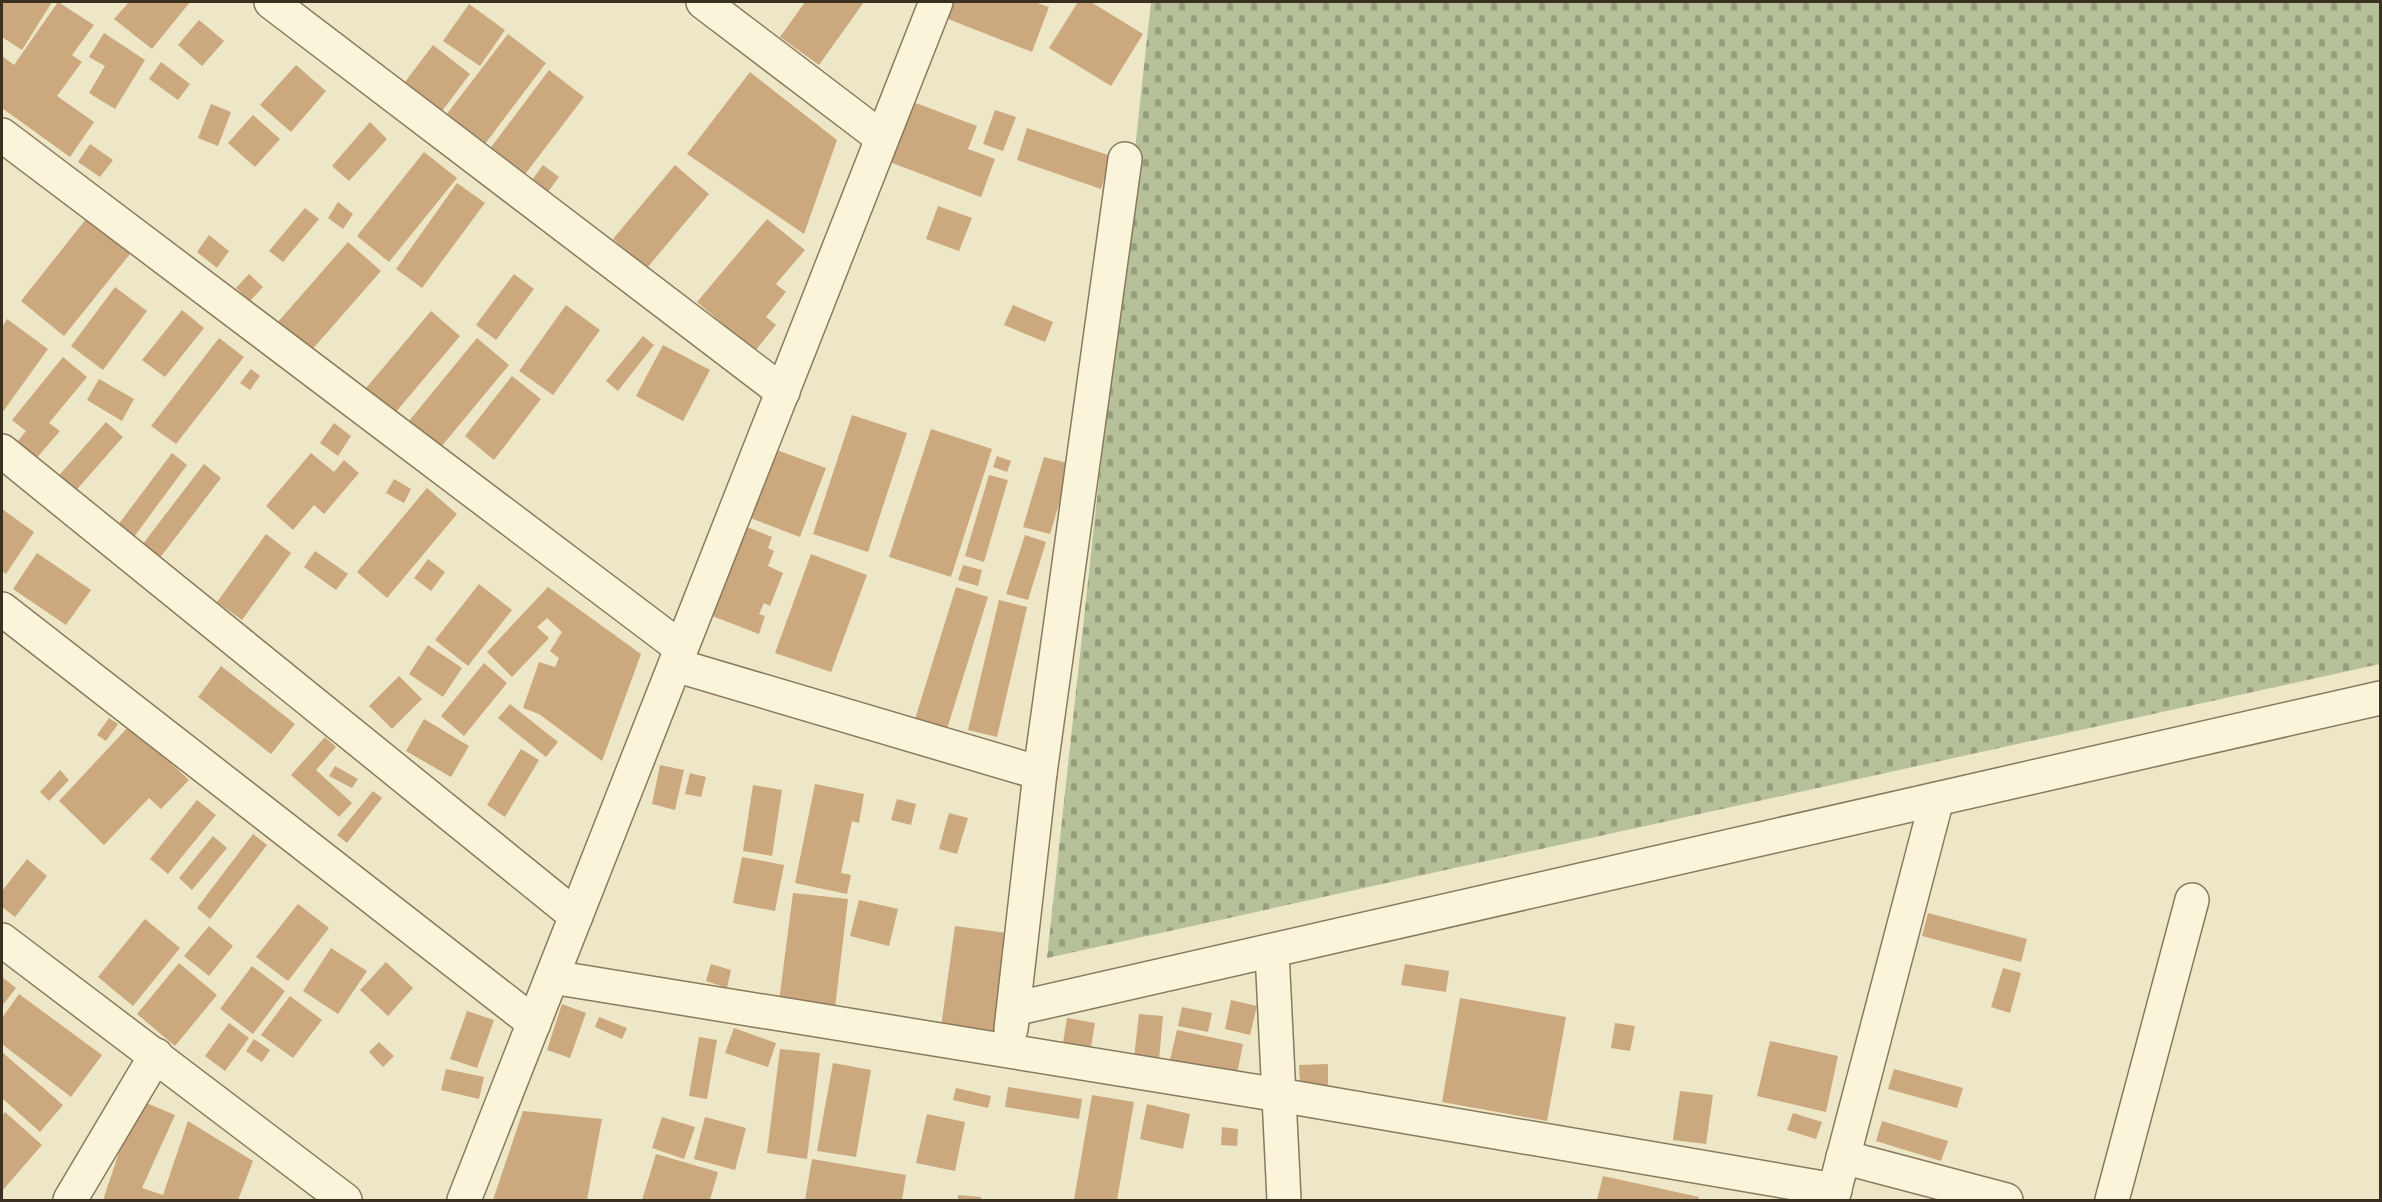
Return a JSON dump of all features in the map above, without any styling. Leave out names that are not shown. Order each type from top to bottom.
[{"type":"street","points":[[271,2],[783,392]]},
{"type":"street","points":[[704,2],[882,138]]},
{"type":"street","points":[[464,1200],[936,2]]},
{"type":"street","points":[[2,135],[678,656],[1040,773]]},
{"type":"street","points":[[1007,1051],[1014,1009],[1040,773],[1125,159]]},
{"type":"street","points":[[2,451],[576,916]]},
{"type":"street","points":[[2,609],[534,1023]]},
{"type":"street","points":[[1014,1009],[2380,698]]},
{"type":"street","points":[[552,977],[1279,1095],[1833,1195],[1937,799]]},
{"type":"street","points":[[2112,1200],[2192,900]]},
{"type":"street","points":[[2,940],[345,1200]]},
{"type":"street","points":[[1272,952],[1284,1200]]},
{"type":"street","points":[[70,1200],[156,1055]]},
{"type":"street","points":[[1843,1157],[2006,1200]]},
{"type":"green space","points":[[1151,2],[2380,2],[2380,664],[1047,958]]},
{"type":"building","points":[[2,2],[52,2],[22,50],[2,37]]},
{"type":"building","points":[[58,2],[94,25],[72,55],[82,62],[57,96],[94,122],[70,157],[2,108],[2,56],[14,65]]},
{"type":"building","points":[[129,2],[190,2],[152,49],[114,19]]},
{"type":"building","points":[[805,2],[864,2],[819,65],[780,37]]},
{"type":"building","points":[[949,2],[1034,2],[1049,7],[1032,52],[943,17]]},
{"type":"building","points":[[1078,2],[1091,2],[1143,34],[1111,86],[1049,48]]},
{"type":"building","points":[[469,4],[505,30],[480,66],[443,41]]},
{"type":"building","points":[[199,20],[224,41],[202,66],[178,45]]},
{"type":"building","points":[[104,33],[145,60],[115,109],[89,93],[105,66],[89,57]]},
{"type":"building","points":[[508,34],[546,63],[485,144],[446,115]]},
{"type":"building","points":[[433,45],[470,74],[442,111],[405,82]]},
{"type":"building","points":[[161,62],[190,84],[178,100],[149,79]]},
{"type":"building","points":[[296,65],[326,91],[291,132],[260,105]]},
{"type":"building","points":[[549,70],[584,97],[523,177],[489,150]]},
{"type":"building","points":[[750,72],[837,140],[804,234],[687,154]]},
{"type":"building","points":[[905,99],[977,126],[968,149],[995,159],[981,197],[882,159]]},
{"type":"building","points":[[211,104],[231,112],[218,146],[198,138]]},
{"type":"building","points":[[995,110],[1016,117],[1003,151],[983,144]]},
{"type":"building","points":[[253,115],[280,139],[255,167],[228,143]]},
{"type":"building","points":[[370,122],[387,139],[349,181],[332,166]]},
{"type":"building","points":[[1027,128],[1111,156],[1101,189],[1017,160]]},
{"type":"building","points":[[90,144],[113,160],[100,177],[78,162]]},
{"type":"building","points":[[424,152],[457,178],[389,262],[357,236]]},
{"type":"building","points":[[543,165],[559,177],[545,196],[529,184]]},
{"type":"building","points":[[675,165],[709,194],[647,268],[613,239]]},
{"type":"building","points":[[457,183],[485,203],[422,288],[396,269]]},
{"type":"building","points":[[338,202],[353,214],[343,229],[328,218]]},
{"type":"building","points":[[938,206],[972,218],[959,251],[926,239]]},
{"type":"building","points":[[305,208],[319,219],[283,262],[269,251]]},
{"type":"building","points":[[90,214],[134,249],[64,336],[21,301]]},
{"type":"building","points":[[767,219],[805,250],[776,284],[786,292],[766,317],[776,325],[755,351],[697,302]]},
{"type":"building","points":[[209,235],[229,251],[217,268],[197,252]]},
{"type":"building","points":[[348,242],[381,271],[310,352],[277,323]]},
{"type":"building","points":[[249,274],[263,287],[250,301],[236,288]]},
{"type":"building","points":[[514,274],[534,289],[496,340],[476,325]]},
{"type":"building","points":[[115,287],[147,311],[103,370],[71,346]]},
{"type":"building","points":[[566,305],[600,330],[553,395],[519,371]]},
{"type":"building","points":[[1013,305],[1053,322],[1045,342],[1004,325]]},
{"type":"building","points":[[182,310],[204,328],[165,377],[142,360]]},
{"type":"building","points":[[431,311],[460,336],[390,419],[361,394]]},
{"type":"building","points":[[7,319],[48,349],[2,413],[2,327]]},
{"type":"building","points":[[643,336],[654,345],[618,391],[606,381]]},
{"type":"building","points":[[219,338],[244,357],[176,444],[151,426]]},
{"type":"building","points":[[477,338],[509,365],[441,447],[409,421]]},
{"type":"building","points":[[663,345],[710,370],[683,421],[636,396]]},
{"type":"building","points":[[63,357],[87,377],[49,423],[60,431],[34,461],[15,445],[26,431],[12,420]]},
{"type":"building","points":[[251,369],[260,376],[250,390],[240,383]]},
{"type":"building","points":[[512,376],[541,399],[494,460],[465,436]]},
{"type":"building","points":[[99,379],[134,399],[122,421],[87,400]]},
{"type":"building","points":[[852,415],[907,433],[868,552],[813,534]]},
{"type":"building","points":[[106,422],[123,437],[72,495],[55,480]]},
{"type":"building","points":[[334,423],[351,436],[338,456],[320,443]]},
{"type":"building","points":[[931,429],[992,449],[951,577],[889,557]]},
{"type":"building","points":[[771,448],[826,468],[800,537],[745,516]]},
{"type":"building","points":[[172,453],[187,465],[131,541],[115,529]]},
{"type":"building","points":[[311,453],[334,472],[344,460],[359,473],[324,514],[314,505],[293,530],[266,506]]},
{"type":"building","points":[[997,456],[1011,461],[1007,472],[993,467]]},
{"type":"building","points":[[1044,457],[1071,464],[1050,534],[1023,527]]},
{"type":"building","points":[[204,464],[221,478],[156,563],[139,549]]},
{"type":"building","points":[[989,475],[1008,480],[984,562],[965,556]]},
{"type":"building","points":[[394,479],[411,489],[404,503],[386,493]]},
{"type":"building","points":[[427,488],[457,514],[387,598],[357,572]]},
{"type":"building","points":[[2,509],[34,532],[6,574],[2,571]]},
{"type":"building","points":[[742,525],[772,537],[768,548],[774,551],[768,566],[783,573],[770,606],[764,603],[759,614],[765,616],[759,634],[707,614]]},
{"type":"building","points":[[266,534],[291,553],[242,620],[217,602]]},
{"type":"building","points":[[1025,535],[1046,542],[1028,600],[1006,594]]},
{"type":"building","points":[[315,551],[348,574],[336,590],[304,567]]},
{"type":"building","points":[[37,553],[91,590],[66,625],[13,589]]},
{"type":"building","points":[[811,554],[867,575],[831,672],[775,653]]},
{"type":"building","points":[[428,559],[445,572],[431,591],[414,578]]},
{"type":"building","points":[[963,565],[982,570],[978,586],[958,580]]},
{"type":"building","points":[[479,584],[512,610],[468,666],[435,640]]},
{"type":"building","points":[[548,587],[641,654],[602,761],[539,714],[523,708],[539,662],[555,667],[559,658],[550,651],[562,632],[547,618],[537,627],[549,638],[512,677],[487,652]]},
{"type":"building","points":[[956,587],[988,597],[947,729],[915,719]]},
{"type":"building","points":[[999,600],[1027,607],[997,737],[968,730]]},
{"type":"building","points":[[428,645],[462,668],[443,697],[409,674]]},
{"type":"building","points":[[484,663],[507,683],[464,736],[441,716]]},
{"type":"building","points":[[221,666],[295,724],[271,754],[198,697]]},
{"type":"building","points":[[399,676],[422,699],[392,729],[369,706]]},
{"type":"building","points":[[510,704],[558,742],[546,757],[498,718]]},
{"type":"building","points":[[109,718],[118,724],[106,741],[97,735]]},
{"type":"building","points":[[424,719],[469,746],[451,777],[406,751]]},
{"type":"building","points":[[130,725],[189,780],[161,809],[149,798],[104,845],[59,801]]},
{"type":"building","points":[[325,737],[336,747],[316,770],[352,803],[339,817],[291,775]]},
{"type":"building","points":[[521,749],[539,760],[505,817],[487,805]]},
{"type":"building","points":[[660,765],[684,770],[675,810],[652,804]]},
{"type":"building","points":[[335,766],[358,779],[352,788],[329,776]]},
{"type":"building","points":[[60,770],[69,780],[49,801],[40,792]]},
{"type":"building","points":[[690,773],[706,777],[701,797],[685,794]]},
{"type":"building","points":[[815,784],[864,794],[859,823],[852,821],[841,873],[851,875],[847,894],[795,883]]},
{"type":"building","points":[[753,785],[782,790],[772,856],[743,851]]},
{"type":"building","points":[[373,791],[382,798],[347,843],[337,835]]},
{"type":"building","points":[[897,799],[916,804],[911,825],[891,820]]},
{"type":"building","points":[[197,800],[216,815],[168,874],[150,859]]},
{"type":"building","points":[[949,813],[968,818],[957,854],[939,849]]},
{"type":"building","points":[[253,834],[267,845],[210,919],[197,908]]},
{"type":"building","points":[[213,836],[227,848],[192,890],[179,878]]},
{"type":"building","points":[[742,857],[784,865],[775,911],[733,903]]},
{"type":"building","points":[[27,859],[47,876],[15,917],[2,907],[2,891]]},
{"type":"building","points":[[793,893],[848,899],[835,1008],[779,1001]]},
{"type":"building","points":[[859,900],[898,909],[889,946],[850,936]]},
{"type":"building","points":[[298,904],[329,928],[288,981],[256,957]]},
{"type":"building","points":[[1928,913],[2027,939],[2021,962],[1922,936]]},
{"type":"building","points":[[145,919],[180,948],[133,1006],[98,977]]},
{"type":"building","points":[[209,926],[233,946],[209,976],[184,956]]},
{"type":"building","points":[[955,926],[1007,933],[993,1034],[941,1027]]},
{"type":"building","points":[[331,948],[367,971],[338,1014],[303,991]]},
{"type":"building","points":[[386,962],[413,988],[388,1016],[360,990]]},
{"type":"building","points":[[179,963],[217,995],[175,1046],[137,1014]]},
{"type":"building","points":[[711,964],[731,970],[727,988],[706,981]]},
{"type":"building","points":[[1405,964],[1449,971],[1446,992],[1401,985]]},
{"type":"building","points":[[252,966],[285,991],[253,1034],[220,1009]]},
{"type":"building","points":[[2003,968],[2021,973],[2010,1013],[1991,1007]]},
{"type":"building","points":[[2,977],[16,988],[2,1006]]},
{"type":"building","points":[[19,994],[102,1055],[71,1097],[2,1044],[2,1018]]},
{"type":"building","points":[[290,996],[322,1020],[293,1058],[261,1035]]},
{"type":"building","points":[[1460,998],[1566,1017],[1547,1121],[1442,1102]]},
{"type":"building","points":[[1231,1000],[1257,1006],[1250,1035],[1225,1029]]},
{"type":"building","points":[[562,1004],[586,1013],[570,1058],[547,1050]]},
{"type":"building","points":[[1182,1007],[1212,1013],[1208,1032],[1178,1026]]},
{"type":"building","points":[[467,1011],[494,1020],[477,1068],[450,1059]]},
{"type":"building","points":[[1139,1014],[1163,1016],[1159,1060],[1134,1058]]},
{"type":"building","points":[[599,1017],[627,1028],[622,1039],[595,1027]]},
{"type":"building","points":[[1067,1018],[1095,1023],[1091,1047],[1063,1043]]},
{"type":"building","points":[[229,1023],[249,1038],[225,1071],[205,1056]]},
{"type":"building","points":[[1615,1023],[1635,1026],[1630,1051],[1611,1048]]},
{"type":"building","points":[[734,1028],[776,1043],[768,1067],[725,1053]]},
{"type":"building","points":[[1177,1030],[1243,1044],[1237,1074],[1170,1060]]},
{"type":"building","points":[[699,1037],[717,1040],[707,1099],[689,1096]]},
{"type":"building","points":[[254,1039],[270,1050],[262,1062],[246,1051]]},
{"type":"building","points":[[1770,1041],[1838,1056],[1826,1112],[1757,1096]]},
{"type":"building","points":[[379,1042],[394,1056],[383,1067],[369,1052]]},
{"type":"building","points":[[780,1049],[820,1053],[807,1159],[767,1153]]},
{"type":"building","points":[[2,1052],[63,1105],[40,1132],[2,1098]]},
{"type":"building","points":[[833,1063],[871,1070],[856,1157],[817,1151]]},
{"type":"building","points":[[1328,1064],[1328,1085],[1300,1085],[1299,1065]]},
{"type":"building","points":[[446,1069],[484,1077],[479,1099],[441,1090]]},
{"type":"building","points":[[1894,1069],[1963,1088],[1957,1108],[1888,1089]]},
{"type":"building","points":[[1008,1087],[1082,1099],[1079,1119],[1005,1107]]},
{"type":"building","points":[[956,1088],[991,1096],[988,1108],[953,1100]]},
{"type":"building","points":[[1680,1091],[1713,1095],[1706,1144],[1673,1140]]},
{"type":"building","points":[[1092,1095],[1134,1102],[1117,1200],[1074,1200]]},
{"type":"building","points":[[137,1099],[175,1115],[142,1188],[163,1195],[188,1121],[253,1161],[238,1200],[103,1200]]},
{"type":"building","points":[[1147,1104],[1190,1114],[1183,1149],[1140,1139]]},
{"type":"building","points":[[523,1111],[602,1119],[587,1200],[493,1200]]},
{"type":"building","points":[[5,1112],[42,1145],[2,1191],[2,1116]]},
{"type":"building","points":[[1793,1113],[1822,1122],[1816,1139],[1787,1130]]},
{"type":"building","points":[[927,1114],[965,1122],[955,1171],[916,1163]]},
{"type":"building","points":[[662,1117],[695,1127],[684,1159],[652,1148]]},
{"type":"building","points":[[705,1117],[746,1128],[735,1170],[694,1159]]},
{"type":"building","points":[[1882,1121],[1948,1141],[1941,1161],[1876,1141]]},
{"type":"building","points":[[1222,1127],[1238,1129],[1237,1146],[1221,1145]]},
{"type":"building","points":[[656,1154],[718,1172],[710,1200],[642,1200]]},
{"type":"building","points":[[812,1159],[906,1175],[902,1200],[805,1200]]},
{"type":"building","points":[[1603,1176],[1699,1197],[1698,1200],[1597,1200]]},
{"type":"building","points":[[958,1195],[981,1197],[981,1200],[958,1200]]}]
